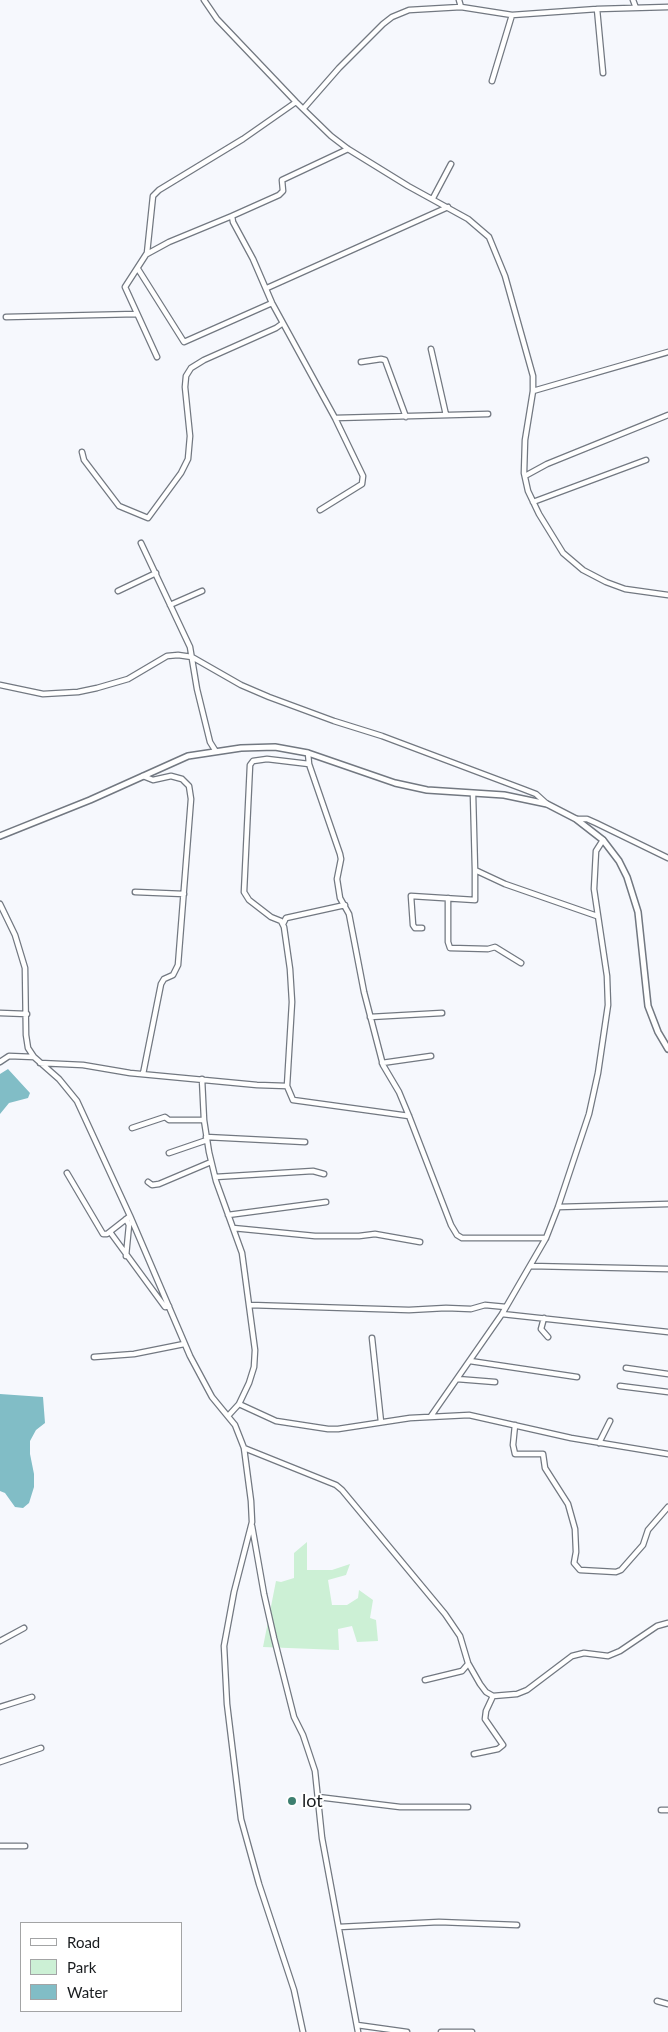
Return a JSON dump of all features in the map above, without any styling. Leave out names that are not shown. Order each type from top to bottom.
[{"type":"main road","points":[[0,836],[28,826],[188,756],[215,750],[275,747],[308,753],[412,787],[473,794],[504,795],[547,804],[576,819],[603,840],[619,861],[633,893],[638,912],[648,1006],[658,1032],[668,1050]]},
{"type":"street","points":[[204,0],[217,19],[331,136],[348,149],[408,186],[433,198],[478,226],[489,237],[497,253],[512,297],[529,360],[533,391],[524,456],[525,476],[528,491],[533,502],[552,536],[572,562],[583,570],[625,589],[668,596]]},
{"type":"street","points":[[460,0],[461,8]]},
{"type":"street","points":[[633,0],[636,8]]},
{"type":"street","points":[[304,108],[339,68],[392,17],[415,9],[461,8],[512,15],[597,9],[668,7]]},
{"type":"street","points":[[597,9],[603,73]]},
{"type":"street","points":[[492,81],[512,15]]},
{"type":"street","points":[[157,357],[125,287],[147,254],[153,198],[156,192],[243,139],[296,102]]},
{"type":"street","points":[[147,254],[169,242],[281,194],[283,190],[282,180],[348,149]]},
{"type":"street","points":[[433,198],[451,164]]},
{"type":"street","points":[[267,288],[448,207]]},
{"type":"street","points":[[232,216],[233,222],[267,288],[282,324],[334,418],[364,480],[362,484],[320,510]]},
{"type":"street","points":[[138,270],[184,342],[272,303]]},
{"type":"street","points":[[6,317],[137,314]]},
{"type":"street","points":[[82,452],[84,460],[119,506],[148,518],[181,473],[188,459],[190,436],[185,387],[186,376],[191,368],[204,360],[282,324]]},
{"type":"street","points":[[431,349],[446,416]]},
{"type":"street","points":[[533,391],[668,352]]},
{"type":"street","points":[[361,362],[385,360],[406,416]]},
{"type":"street","points":[[334,418],[488,414]]},
{"type":"street","points":[[525,476],[547,464],[668,415]]},
{"type":"street","points":[[533,502],[646,460]]},
{"type":"street","points":[[141,543],[190,647],[210,742],[215,750]]},
{"type":"street","points":[[118,591],[156,573]]},
{"type":"street","points":[[170,605],[202,590]]},
{"type":"street","points":[[0,685],[43,694],[78,692],[128,679],[167,656],[192,657],[241,685],[269,697],[326,719],[382,736],[536,794],[547,804]]},
{"type":"street","points":[[308,753],[309,764],[340,854],[341,859],[337,879],[340,898],[349,914],[370,1017],[382,1063],[409,1116],[451,1225],[457,1235],[462,1238],[546,1238]]},
{"type":"street","points":[[283,924],[249,900],[244,892],[249,827],[250,765],[253,760],[267,758],[309,764]]},
{"type":"street","points":[[143,776],[153,780],[176,776],[189,786],[191,799],[178,965],[173,975],[164,979],[161,984],[143,1074]]},
{"type":"street","points":[[422,928],[415,928],[413,925],[411,896],[474,900],[473,794]]},
{"type":"street","points":[[576,819],[587,819],[668,858]]},
{"type":"street","points":[[431,1416],[502,1314],[546,1238],[589,1114],[605,1027],[608,987],[594,889],[594,859],[596,851],[603,840]]},
{"type":"street","points":[[475,870],[505,884],[597,916]]},
{"type":"street","points":[[135,892],[184,894]]},
{"type":"street","points":[[448,898],[448,942],[450,948],[488,949],[495,947],[521,963]]},
{"type":"street","points":[[0,904],[15,935],[25,968],[26,1035],[28,1048],[34,1057],[59,1079],[76,1101],[169,1306],[184,1344],[212,1397],[235,1425],[244,1448],[252,1522],[264,1594],[294,1717],[305,1740],[315,1771],[322,1838],[358,2032]]},
{"type":"street","points":[[345,905],[286,918],[283,924],[290,969],[292,1002],[287,1086],[293,1100],[409,1116]]},
{"type":"street","points":[[0,1013],[27,1014]]},
{"type":"street","points":[[370,1017],[442,1013]]},
{"type":"street","points":[[0,1062],[9,1056],[34,1057]]},
{"type":"street","points":[[382,1063],[431,1056]]},
{"type":"street","points":[[40,1063],[83,1065],[143,1074],[287,1086]]},
{"type":"street","points":[[202,1079],[204,1120],[211,1162],[242,1253],[255,1350],[254,1367],[249,1383],[239,1404],[228,1416]]},
{"type":"street","points":[[132,1128],[165,1117],[169,1120],[204,1120]]},
{"type":"street","points":[[169,1153],[207,1138],[305,1142]]},
{"type":"street","points":[[148,1182],[155,1185],[211,1162]]},
{"type":"street","points":[[215,1177],[313,1171],[324,1174]]},
{"type":"street","points":[[66,1174],[103,1234],[110,1232],[128,1217]]},
{"type":"street","points":[[228,1215],[326,1202]]},
{"type":"street","points":[[558,1207],[668,1204]]},
{"type":"street","points":[[126,1256],[128,1217]]},
{"type":"street","points":[[233,1228],[315,1236],[375,1234],[420,1242]]},
{"type":"street","points":[[110,1232],[165,1307],[169,1306]]},
{"type":"street","points":[[530,1266],[668,1268]]},
{"type":"street","points":[[250,1305],[410,1310],[471,1308],[485,1305],[506,1307]]},
{"type":"street","points":[[502,1314],[668,1332]]},
{"type":"street","points":[[544,1318],[541,1329],[548,1337]]},
{"type":"street","points":[[372,1338],[381,1422]]},
{"type":"street","points":[[94,1357],[134,1354],[184,1344]]},
{"type":"street","points":[[470,1361],[577,1378]]},
{"type":"street","points":[[626,1368],[668,1374]]},
{"type":"street","points":[[457,1379],[495,1382]]},
{"type":"street","points":[[620,1386],[668,1392]]},
{"type":"street","points":[[239,1404],[276,1421],[328,1429],[431,1416],[469,1415],[599,1443],[668,1454]]},
{"type":"street","points":[[599,1443],[610,1421]]},
{"type":"street","points":[[515,1425],[513,1445],[515,1454],[543,1454],[545,1468],[568,1504],[575,1529],[576,1552],[574,1563],[580,1570],[616,1572],[621,1570],[643,1545],[648,1530],[668,1507]]},
{"type":"street","points":[[244,1448],[336,1485],[342,1490],[445,1614],[460,1636],[468,1663],[480,1684],[486,1692],[493,1696],[508,1696],[527,1690],[572,1656],[584,1653],[608,1656],[620,1651],[657,1626],[668,1623]]},
{"type":"street","points":[[252,1522],[234,1592],[224,1646],[227,1704],[241,1819],[259,1884],[294,1990],[302,2032]]},
{"type":"street","points":[[0,1641],[24,1628]]},
{"type":"street","points":[[425,1680],[462,1671],[468,1666],[468,1663]]},
{"type":"street","points":[[474,1754],[498,1749],[503,1744],[485,1719],[486,1711],[493,1696]]},
{"type":"street","points":[[0,1707],[32,1697]]},
{"type":"street","points":[[0,1762],[41,1748]]},
{"type":"street","points":[[318,1797],[400,1807],[468,1807]]},
{"type":"street","points":[[661,1810],[668,1810]]},
{"type":"street","points":[[0,1846],[25,1846]]},
{"type":"street","points":[[339,1927],[439,1922],[517,1925]]},
{"type":"street","points":[[657,2001],[668,2004]]},
{"type":"street","points":[[357,2026],[407,2032]]},
{"type":"street","points":[[441,2032],[472,2032]]},
{"type":"green space","points":[[307,1542],[307,1570],[332,1570],[350,1564],[346,1575],[328,1580],[332,1605],[347,1605],[358,1598],[359,1590],[373,1600],[370,1618],[376,1620],[378,1641],[357,1642],[352,1626],[338,1629],[339,1650],[263,1647],[276,1581],[281,1582],[294,1578],[294,1553]]},
{"type":"water","points":[[8,1069],[30,1093],[28,1098],[9,1103],[0,1114],[0,1074]]},
{"type":"water","points":[[0,1394],[43,1397],[45,1423],[36,1430],[30,1441],[34,1487],[29,1503],[23,1508],[15,1507],[5,1493],[0,1491]]},
{"type":"place","name":"lot","points":[[292,1801]]}]
